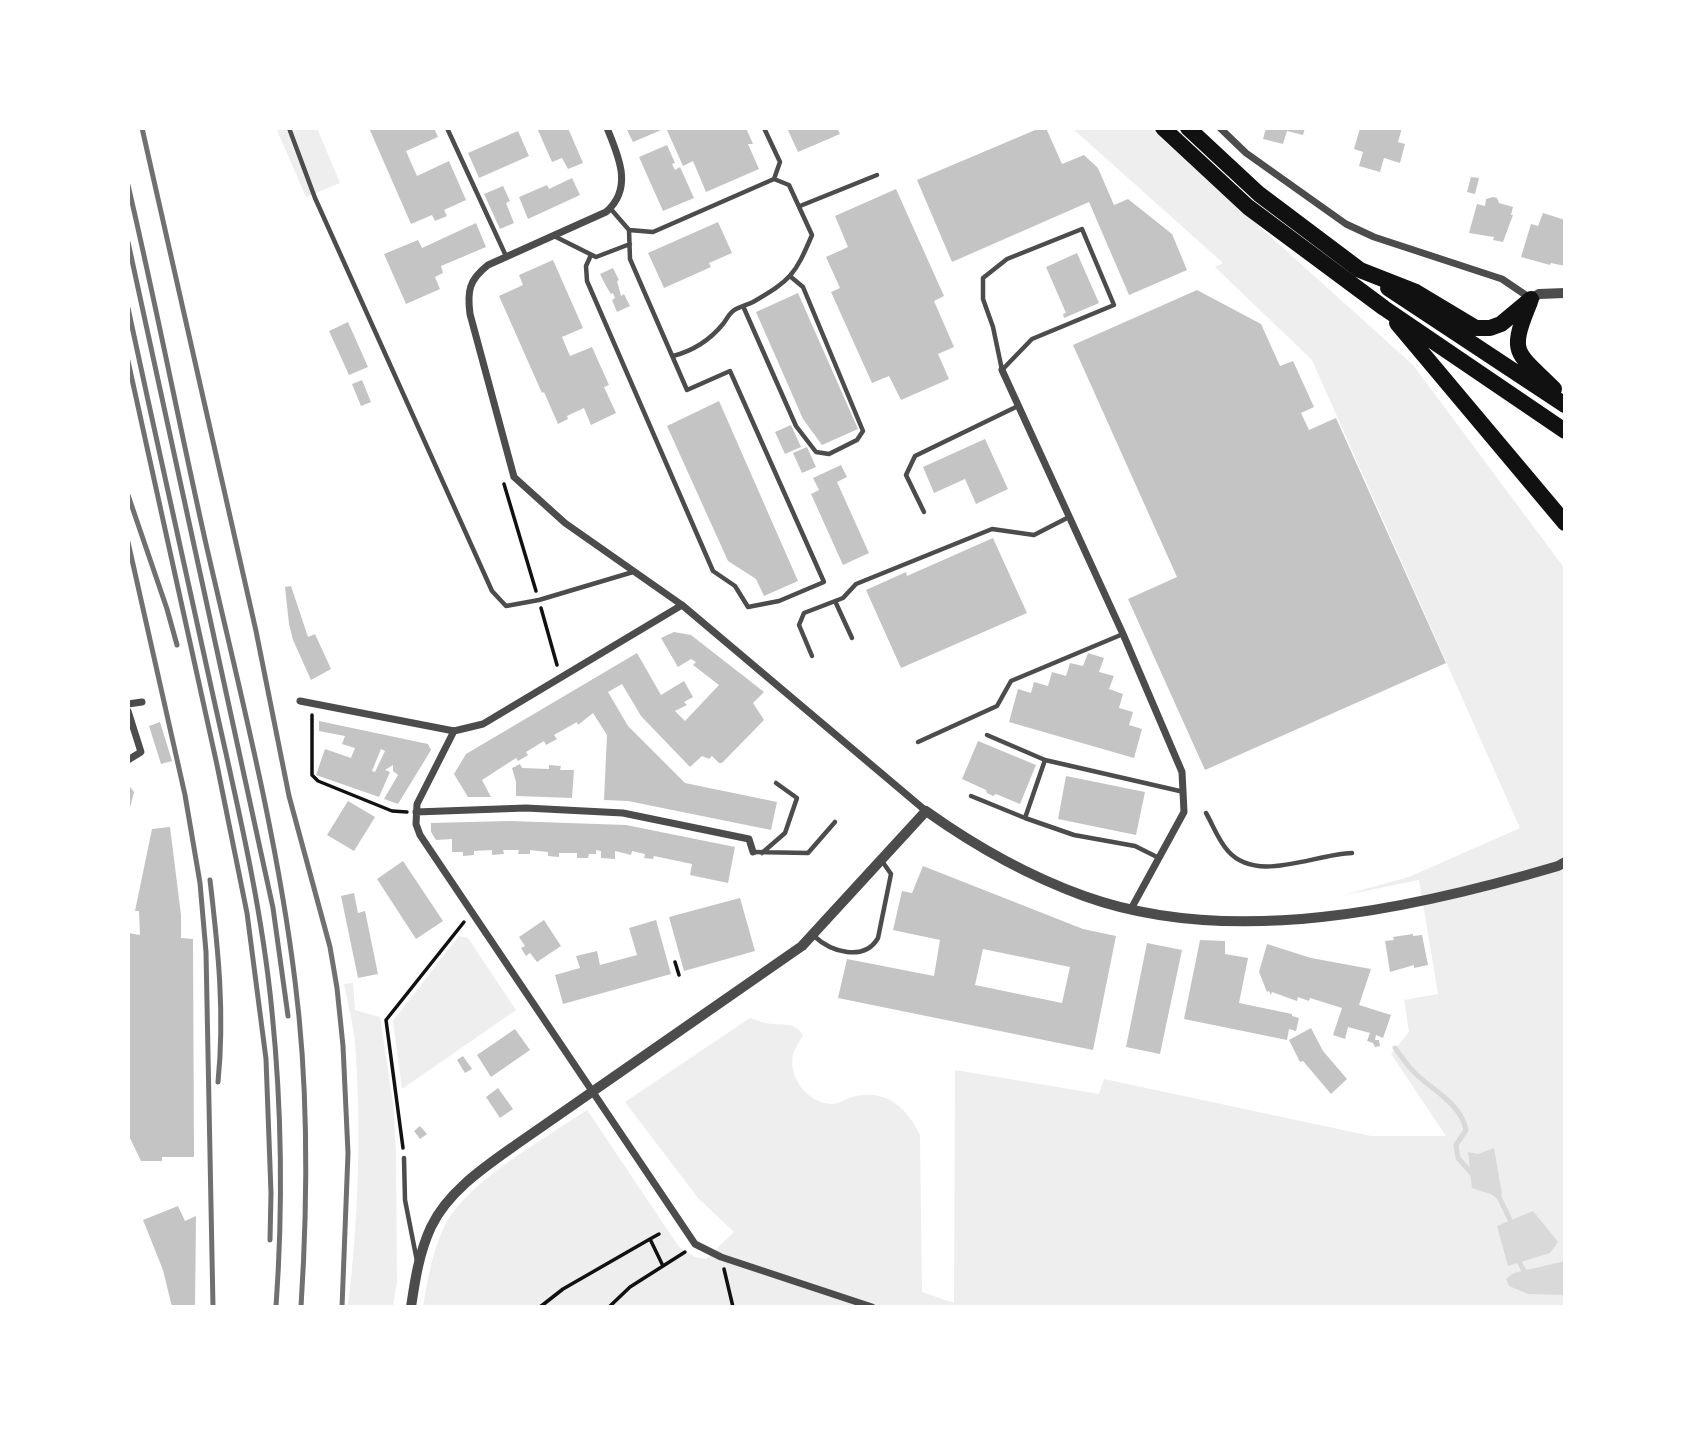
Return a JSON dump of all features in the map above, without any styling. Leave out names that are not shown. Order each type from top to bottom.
[{"type":"highway","points":[[1163,128],[1248,207],[1384,308],[1565,431]]},
{"type":"highway","points":[[1188,128],[1259,194],[1360,270],[1565,403]]},
{"type":"highway","points":[[1360,270],[1416,292],[1476,328],[1501,324],[1531,299]]},
{"type":"highway","points":[[1531,299],[1519,328],[1517,348],[1521,357],[1565,403]]},
{"type":"highway","points":[[1384,308],[1565,523]]},
{"type":"street","points":[[607,128],[621,162],[622,177],[615,204],[506,256],[476,275],[469,285],[468,299],[514,477],[565,523],[682,605],[926,811],[961,836],[1032,876],[1086,897],[1131,909],[1210,922],[1278,921],[1399,906],[1482,888],[1565,862]]},
{"type":"street","points":[[1220,128],[1246,153],[1346,224],[1374,237],[1502,279],[1531,299],[1539,294],[1565,293]]},
{"type":"street","points":[[1002,370],[1123,634],[1182,772],[1184,812],[1131,909]]},
{"type":"street","points":[[300,701],[454,731],[483,724],[682,605]]},
{"type":"street","points":[[128,704],[142,702]]},
{"type":"street","points":[[128,711],[141,752],[128,760]]},
{"type":"street","points":[[454,731],[416,804],[416,824],[420,835],[695,1244],[721,1257],[872,1307]]},
{"type":"street","points":[[416,812],[526,808],[623,813],[749,839],[758,852]]},
{"type":"street","points":[[411,1307],[418,1265],[432,1226],[454,1195],[483,1168],[802,946],[926,811]]},
{"type":"lane","points":[[289,128],[315,198],[492,592],[506,606],[539,600],[633,572]]},
{"type":"lane","points":[[447,128],[506,256]]},
{"type":"lane","points":[[764,128],[780,162],[774,179]]},
{"type":"lane","points":[[800,206],[877,175]]},
{"type":"lane","points":[[629,230],[653,232],[774,179],[789,185],[812,235],[799,267],[791,277],[733,311],[722,326],[705,341],[687,352],[673,356]]},
{"type":"lane","points":[[591,255],[586,266],[587,281],[713,571],[735,586],[748,607],[779,601],[824,582],[730,371],[687,390],[630,259],[629,230],[610,208]]},
{"type":"lane","points":[[1082,229],[1114,305],[1032,339],[1002,370],[993,327],[983,299],[983,278],[1007,259],[1082,229]]},
{"type":"lane","points":[[552,235],[596,257],[630,244]]},
{"type":"lane","points":[[743,306],[796,426],[816,452],[829,454],[857,440],[863,431],[803,287],[791,277]]},
{"type":"lane","points":[[924,512],[906,475],[915,456],[1019,405]]},
{"type":"lane","points":[[812,656],[799,625],[804,613],[843,598],[856,584],[992,529],[1034,535],[1070,517]]},
{"type":"lane","points":[[835,601],[852,638]]},
{"type":"lane","points":[[918,742],[997,706],[1012,681],[1123,634]]},
{"type":"lane","points":[[987,735],[1045,760],[1185,793]]},
{"type":"lane","points":[[1025,818],[1045,760]]},
{"type":"lane","points":[[758,852],[785,833],[797,798],[776,783]]},
{"type":"lane","points":[[971,796],[1074,835],[1135,846],[1160,859]]},
{"type":"lane","points":[[1206,813],[1228,852],[1251,866],[1272,867],[1332,853],[1352,853]]},
{"type":"lane","points":[[758,852],[808,853],[835,822]]},
{"type":"lane","points":[[814,935],[826,947],[836,950],[856,952],[874,945],[878,938],[891,874],[881,860]]},
{"type":"lane","points":[[404,1158],[404,1200],[418,1265]]},
{"type":"path","points":[[503,479],[560,677]]},
{"type":"path","points":[[312,703],[312,775],[318,781],[392,811],[416,812]]},
{"type":"path","points":[[404,1158],[386,1020],[472,912]]},
{"type":"path","points":[[675,962],[679,975]]},
{"type":"path","points":[[540,1307],[563,1289],[659,1234]]},
{"type":"path","points":[[650,1239],[663,1266]]},
{"type":"path","points":[[609,1307],[631,1287],[695,1244]]},
{"type":"path","points":[[721,1257],[733,1307]]},
{"type":"shaded area","points":[[276,128],[317,128],[340,183],[306,197]]},
{"type":"shaded area","points":[[1072,128],[1150,128],[1413,365],[1565,569],[1565,1307],[423,1307],[440,1236],[463,1200],[514,1158],[587,1110],[679,1247],[695,1257],[706,1259],[734,1232],[698,1198],[625,1102],[750,1018],[790,1025],[800,1031],[803,1035],[793,1054],[792,1063],[801,1088],[815,1099],[831,1104],[852,1097],[875,1095],[893,1102],[908,1116],[920,1135],[922,1292],[954,1303],[955,1070],[1099,1094],[1104,1079],[1371,1136],[1446,1136],[1391,1054],[1409,1032],[1404,1000],[1438,994],[1419,880],[1340,896],[1409,877],[1520,828],[1312,360],[1215,267],[1223,263]]},
{"type":"shaded area","points":[[459,936],[468,938],[516,1010],[402,1089],[393,1021]]},
{"type":"shaded area","points":[[353,983],[355,1010],[380,1017],[393,1103],[397,1282],[393,1307],[348,1307],[356,1208],[358,1109],[355,1043],[344,984]]},
{"type":"shaded area","points":[[1494,1148],[1502,1194],[1499,1197],[1472,1188],[1468,1152],[1478,1154]]},
{"type":"shaded area","points":[[1533,1211],[1558,1242],[1550,1253],[1508,1266],[1497,1226]]},
{"type":"shaded area","points":[[1565,1261],[1565,1295],[1528,1294],[1509,1286],[1506,1279],[1514,1273]]},
{"type":"building","points":[[369,128],[434,128],[438,137],[406,151],[417,176],[449,161],[466,200],[444,210],[447,216],[435,221],[432,215],[411,224]]},
{"type":"building","points":[[537,128],[568,128],[583,163],[568,169],[562,158],[552,162]]},
{"type":"building","points":[[626,128],[666,128],[633,142]]},
{"type":"building","points":[[666,128],[746,128],[753,144],[748,144],[759,169],[706,192],[693,161],[683,166]]},
{"type":"building","points":[[787,128],[837,128],[840,134],[798,152]]},
{"type":"building","points":[[1040,128],[1046,128],[1062,164],[1084,155],[1098,168],[1114,205],[1128,199],[1172,234],[1187,270],[1129,295],[1089,202],[952,262],[917,180]]},
{"type":"building","points":[[1266,128],[1305,128],[1303,135],[1287,131],[1283,144],[1263,139]]},
{"type":"building","points":[[1360,128],[1402,128],[1398,142],[1405,144],[1400,163],[1384,158],[1380,172],[1359,166],[1363,152],[1354,149]]},
{"type":"building","points":[[518,131],[529,156],[479,178],[468,153]]},
{"type":"building","points":[[667,145],[675,163],[672,164],[675,170],[680,167],[694,198],[663,211],[639,157]]},
{"type":"building","points":[[1471,177],[1479,178],[1475,194],[1467,192]]},
{"type":"building","points":[[572,178],[580,195],[528,219],[519,197],[547,185],[549,189]]},
{"type":"building","points":[[503,186],[510,201],[506,203],[514,223],[500,229],[484,194]]},
{"type":"building","points":[[896,189],[944,296],[934,301],[954,347],[938,354],[949,379],[901,400],[889,376],[872,383],[831,292],[840,288],[826,257],[848,247],[835,216]]},
{"type":"building","points":[[1497,198],[1499,203],[1513,207],[1513,215],[1503,242],[1493,240],[1494,237],[1469,233],[1477,204],[1485,206],[1486,199]]},
{"type":"building","points":[[1543,213],[1565,220],[1565,266],[1521,257],[1531,224],[1538,226]]},
{"type":"building","points":[[718,222],[732,253],[709,263],[711,267],[664,288],[648,253]]},
{"type":"building","points":[[476,223],[486,247],[441,266],[443,273],[435,277],[440,289],[406,304],[384,254],[418,240],[422,248]]},
{"type":"building","points":[[1077,253],[1099,303],[1064,318],[1063,314],[1066,313],[1046,267]]},
{"type":"building","points":[[553,260],[583,328],[562,337],[570,356],[592,347],[609,385],[604,387],[616,413],[591,425],[584,408],[558,424],[499,296],[523,285],[519,275]]},
{"type":"building","points":[[613,268],[619,280],[617,281],[621,296],[624,294],[630,306],[617,312],[612,300],[615,298],[613,293],[611,294],[600,274]]},
{"type":"building","points":[[1197,290],[1261,324],[1280,366],[1293,361],[1314,407],[1301,413],[1309,430],[1336,418],[1446,663],[1205,770],[1128,599],[1177,577],[1073,345]]},
{"type":"building","points":[[798,293],[858,429],[822,445],[803,419],[756,312]]},
{"type":"building","points":[[348,322],[368,367],[349,375],[329,331]]},
{"type":"building","points":[[362,380],[371,402],[361,406],[352,384]]},
{"type":"building","points":[[719,401],[798,581],[764,596],[756,579],[728,561],[667,426]]},
{"type":"building","points":[[791,425],[801,447],[785,454],[775,432]]},
{"type":"building","points":[[985,439],[1008,489],[976,504],[965,479],[934,493],[923,467]]},
{"type":"building","points":[[807,447],[816,467],[802,473],[793,453]]},
{"type":"building","points":[[841,465],[847,477],[837,482],[869,553],[843,565],[811,494],[819,490],[813,478]]},
{"type":"building","points":[[993,538],[1027,613],[901,668],[866,590],[906,572],[907,576]]},
{"type":"building","points":[[291,586],[308,637],[315,634],[331,669],[311,680],[293,640],[289,624],[285,587]]},
{"type":"building","points":[[674,632],[691,635],[764,692],[753,703],[764,720],[722,763],[712,756],[709,759],[702,756],[690,767],[641,716],[622,684],[608,692],[628,726],[685,783],[777,802],[771,830],[628,801],[604,800],[607,735],[593,713],[578,725],[577,722],[554,735],[557,739],[546,745],[544,741],[526,752],[528,755],[518,761],[516,758],[482,780],[491,797],[468,797],[454,774],[466,754],[637,653],[661,695],[684,681],[693,697],[684,702],[687,705],[675,711],[685,721],[719,685],[693,665],[696,662],[691,659],[678,667],[661,638]]},
{"type":"building","points":[[1088,653],[1104,658],[1099,672],[1114,676],[1109,689],[1123,694],[1119,708],[1133,712],[1129,725],[1142,729],[1134,758],[1009,722],[1018,689],[1031,693],[1034,682],[1048,686],[1052,672],[1066,676],[1070,663],[1083,666]]},
{"type":"building","points":[[319,721],[428,744],[431,750],[398,804],[384,799],[398,775],[393,771],[393,765],[385,770],[390,772],[379,797],[316,775],[325,749],[351,758],[355,748],[342,744],[345,736],[319,731]],"holes":[[[381,749],[385,751],[375,772],[372,771]]]},
{"type":"building","points":[[160,722],[172,761],[161,764],[149,726]]},
{"type":"building","points":[[978,741],[1036,765],[1020,804],[996,794],[993,796],[962,779]]},
{"type":"building","points":[[520,764],[522,768],[549,769],[549,765],[561,766],[560,770],[574,770],[572,798],[516,796],[512,768]]},
{"type":"building","points":[[1066,776],[1145,792],[1136,835],[1058,819]]},
{"type":"building","points":[[128,784],[134,792],[129,812],[128,812]]},
{"type":"building","points":[[348,801],[375,817],[354,851],[327,835]]},
{"type":"building","points":[[510,821],[626,825],[735,847],[728,883],[690,875],[692,864],[654,856],[653,859],[644,858],[645,854],[632,851],[631,855],[615,851],[615,859],[601,858],[601,851],[596,850],[596,854],[589,854],[588,858],[577,858],[577,853],[559,853],[559,857],[548,856],[548,852],[530,850],[530,854],[518,854],[519,850],[503,850],[504,854],[492,855],[492,850],[474,851],[474,855],[463,856],[463,852],[452,852],[452,839],[436,840],[431,832],[431,823]]},
{"type":"building","points":[[170,827],[181,915],[181,938],[193,939],[194,1157],[162,1157],[162,1161],[141,1161],[128,1134],[128,933],[140,935],[139,911],[135,911],[152,829]]},
{"type":"building","points":[[403,861],[443,921],[416,939],[377,879]]},
{"type":"building","points":[[923,866],[1083,929],[1116,936],[1093,1050],[838,998],[847,959],[934,976],[940,940],[893,930],[902,891],[912,893]],"holes":[[[983,949],[1070,967],[1062,1003],[975,985]]]},
{"type":"building","points":[[354,893],[358,913],[365,911],[378,974],[358,978],[341,896]]},
{"type":"building","points":[[740,898],[755,951],[684,971],[669,917]]},
{"type":"building","points":[[544,920],[561,946],[537,962],[530,953],[526,956],[521,948],[525,946],[519,937]]},
{"type":"building","points":[[656,920],[671,974],[563,1004],[555,975],[580,968],[576,956],[597,951],[600,965],[637,955],[629,928]]},
{"type":"building","points":[[1413,934],[1422,935],[1428,965],[1414,968],[1414,965],[1390,972],[1385,941]]},
{"type":"building","points":[[1200,940],[1225,941],[1225,954],[1248,958],[1239,1003],[1292,1014],[1299,1018],[1296,1031],[1289,1029],[1287,1040],[1184,1019]]},
{"type":"building","points":[[1147,943],[1182,950],[1160,1054],[1126,1047]]},
{"type":"building","points":[[1267,944],[1311,958],[1371,969],[1359,1005],[1391,1015],[1383,1038],[1376,1035],[1375,1040],[1379,1040],[1380,1046],[1375,1047],[1367,1041],[1370,1033],[1348,1027],[1345,1039],[1333,1035],[1342,1008],[1310,998],[1309,1001],[1298,997],[1297,1001],[1267,992],[1259,972]]},
{"type":"building","points":[[1311,1028],[1323,1051],[1347,1079],[1331,1094],[1303,1061],[1300,1062],[1289,1040]]},
{"type":"building","points":[[515,1029],[530,1050],[491,1077],[477,1055]]},
{"type":"building","points":[[463,1056],[472,1069],[465,1073],[457,1060]]},
{"type":"building","points":[[498,1088],[513,1109],[500,1118],[486,1097]]},
{"type":"building","points":[[420,1126],[427,1134],[420,1139],[414,1131]]},
{"type":"building","points":[[178,1206],[185,1221],[196,1216],[195,1307],[172,1307],[163,1270],[143,1220]]},
{"type":"waterway","points":[[1395,1048],[1414,1072],[1459,1113],[1466,1130],[1456,1145],[1458,1158],[1473,1175]]},
{"type":"waterway","points":[[1494,1193],[1499,1197],[1513,1226]]},
{"type":"waterway","points":[[1517,1257],[1524,1271],[1529,1273]]},
{"type":"railway","points":[[142,128],[256,631],[289,796],[330,947],[337,988],[343,1046],[348,1153],[342,1307]]},
{"type":"railway","points":[[128,185],[256,761],[287,926],[300,1022],[305,1103],[306,1185],[301,1307]]},
{"type":"railway","points":[[128,242],[273,908],[288,1016]]},
{"type":"railway","points":[[128,308],[240,816],[268,973],[280,1122],[280,1233],[276,1307]]},
{"type":"railway","points":[[128,361],[247,913],[266,1059],[270,1240]]},
{"type":"railway","points":[[128,495],[177,645]]},
{"type":"railway","points":[[128,542],[185,795],[200,883],[206,952],[213,1307]]},
{"type":"railway","points":[[210,880],[221,1006],[218,1082]]}]
